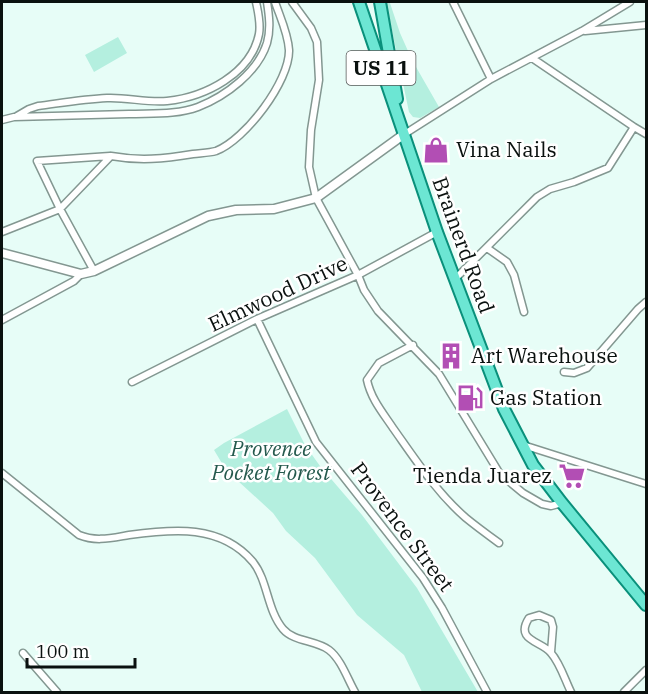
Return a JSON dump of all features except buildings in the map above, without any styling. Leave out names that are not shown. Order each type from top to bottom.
[{"type":"main road","name":"Brainerd Road","points":[[359,2],[437,232],[504,409],[533,465],[646,605]]},
{"type":"main road","name":"Brainerd Road","points":[[380,2],[404,135]]},
{"type":"street","points":[[14,117],[29,108],[38,106],[109,98],[165,101],[188,97],[217,86],[250,56],[256,44],[260,31],[256,2]]},
{"type":"street","points":[[2,120],[14,117],[169,112],[198,107],[233,87],[257,62],[267,44],[269,34],[267,2]]},
{"type":"street","points":[[94,271],[37,161],[111,156],[135,160],[160,160],[217,150],[237,136],[266,106],[287,64],[289,51],[287,36],[275,2]]},
{"type":"street","points":[[292,2],[311,27],[317,42],[319,81],[311,130],[309,167],[316,198],[364,290],[378,311],[439,374],[500,474],[523,493],[542,504],[552,506],[562,503]]},
{"type":"street","points":[[453,2],[491,79]]},
{"type":"street","points":[[2,253],[81,274],[94,271],[208,216],[236,210],[274,209],[316,198],[404,135],[491,79],[582,31],[630,2]]},
{"type":"street","points":[[582,31],[646,25]]},
{"type":"street","points":[[532,58],[646,134]]},
{"type":"street","points":[[455,279],[537,197],[550,189],[608,168],[634,127]]},
{"type":"street","points":[[2,232],[60,209],[111,156]]},
{"type":"street","name":"Elmwood Drive","points":[[132,382],[257,319],[358,275],[437,232]]},
{"type":"street","points":[[487,248],[507,262],[514,275],[524,312]]},
{"type":"street","points":[[2,320],[74,281],[81,274]]},
{"type":"street","points":[[564,372],[574,373],[587,368],[638,309],[646,303]]},
{"type":"street","name":"Provence Street","points":[[257,319],[316,442],[423,578],[442,608],[487,693]]},
{"type":"street","points":[[412,345],[379,363],[367,380],[369,389],[378,407],[447,499],[465,517],[499,543]]},
{"type":"street","points":[[522,445],[646,484]]},
{"type":"street","points":[[2,473],[79,535],[88,538],[102,540],[169,531],[218,535],[230,542],[253,562],[260,574],[279,624],[286,632],[328,649],[336,658],[355,693]]},
{"type":"street","points":[[551,652],[531,641],[526,634],[525,627],[529,618],[539,615],[551,620],[553,627],[551,652],[571,693]]},
{"type":"street","points":[[23,653],[57,693]]},
{"type":"street","points":[[624,693],[646,670]]},
{"type":"green space","points":[[386,2],[390,3],[412,60],[439,107],[420,118],[413,117],[409,112]]},
{"type":"green space","points":[[118,37],[127,53],[94,72],[85,55]]},
{"type":"green space","name":"Provence Pocket Forest","points":[[287,409],[305,445],[320,466],[362,515],[417,588],[478,692],[422,692],[404,655],[357,615],[315,558],[286,531],[273,513],[226,470],[214,450]]},
{"type":"place","name":"Vina Nails","points":[[436,150]]},
{"type":"place","name":"Art Warehouse","points":[[451,356]]},
{"type":"place","name":"Gas Station","points":[[470,398]]},
{"type":"place","name":"Tienda Juarez","points":[[572,476]]}]
